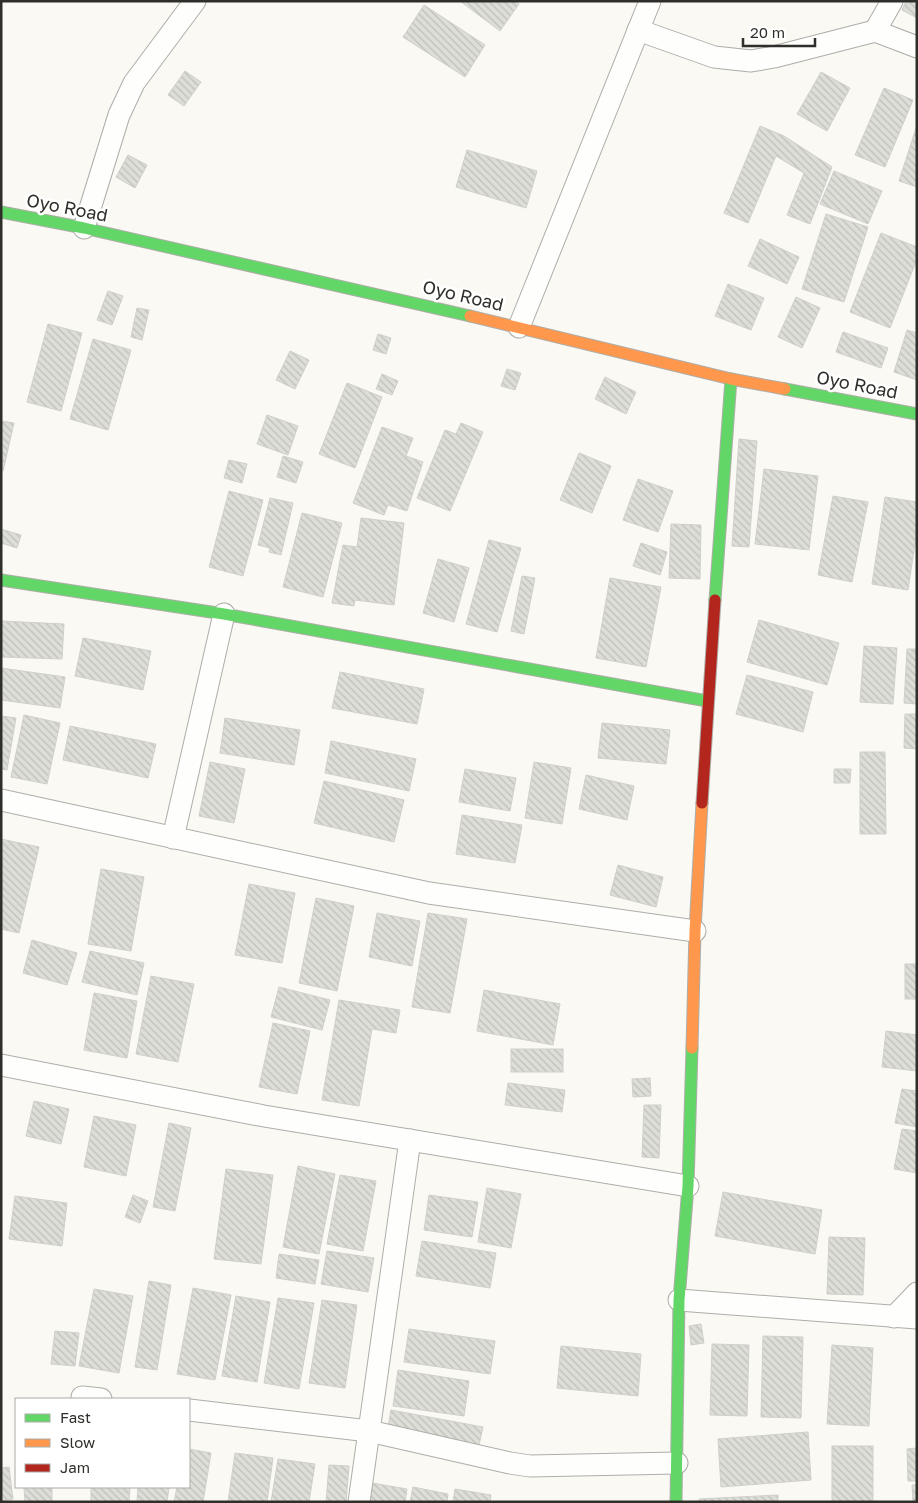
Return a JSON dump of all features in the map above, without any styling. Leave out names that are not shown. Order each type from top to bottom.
[{"type":"street","points":[[84,228],[119,115],[134,83],[195,1]]},
{"type":"street","points":[[519,327],[650,1]]},
{"type":"street","points":[[875,31],[892,1]]},
{"type":"street","points":[[638,30],[714,57],[751,60],[774,58],[875,31],[917,47]]},
{"type":"street","name":"Oyo Road","points":[[1,212],[84,228],[519,327],[731,379],[917,414]]},
{"type":"street","points":[[676,1502],[679,1300],[688,1186],[695,931],[708,701],[731,379]]},
{"type":"street","points":[[1,580],[224,614],[708,701]]},
{"type":"street","points":[[173,838],[224,614]]},
{"type":"street","points":[[1,800],[430,893],[695,931]]},
{"type":"street","points":[[1,1065],[264,1116],[688,1186]]},
{"type":"street","points":[[359,1502],[410,1140]]},
{"type":"street","points":[[894,1317],[917,1293]]},
{"type":"street","points":[[679,1300],[917,1318]]},
{"type":"street","points":[[190,1410],[369,1431],[530,1466],[678,1463]]},
{"type":"building","points":[[460,1],[515,1],[519,4],[500,31]]},
{"type":"building","points":[[906,1],[917,1],[917,18],[902,10]]},
{"type":"building","points":[[424,5],[485,45],[465,77],[403,37]]},
{"type":"building","points":[[185,71],[201,82],[184,106],[168,95]]},
{"type":"building","points":[[821,72],[850,88],[827,131],[797,114]]},
{"type":"building","points":[[884,88],[913,100],[885,167],[855,155]]},
{"type":"building","points":[[917,125],[917,187],[899,181]]},
{"type":"building","points":[[760,126],[784,136],[832,167],[810,224],[787,215],[804,173],[776,156],[748,223],[724,213]]},
{"type":"building","points":[[467,150],[537,171],[526,208],[456,187]]},
{"type":"building","points":[[128,155],[147,165],[135,188],[116,177]]},
{"type":"building","points":[[834,171],[882,191],[868,224],[820,204]]},
{"type":"building","points":[[826,214],[868,227],[844,302],[802,289]]},
{"type":"building","points":[[881,233],[917,247],[917,259],[890,328],[850,312]]},
{"type":"building","points":[[760,239],[799,257],[787,284],[748,266]]},
{"type":"building","points":[[728,284],[764,298],[751,330],[715,316]]},
{"type":"building","points":[[108,291],[123,296],[112,325],[97,320]]},
{"type":"building","points":[[796,297],[820,308],[802,348],[778,337]]},
{"type":"building","points":[[137,308],[149,310],[142,340],[131,337]]},
{"type":"building","points":[[48,324],[82,333],[61,411],[27,402]]},
{"type":"building","points":[[907,330],[917,333],[917,380],[894,372]]},
{"type":"building","points":[[843,332],[888,348],[881,368],[836,352]]},
{"type":"building","points":[[378,334],[391,338],[386,354],[373,350]]},
{"type":"building","points":[[93,339],[131,350],[108,430],[70,419]]},
{"type":"building","points":[[290,351],[309,360],[295,389],[276,380]]},
{"type":"building","points":[[507,369],[521,373],[515,390],[501,386]]},
{"type":"building","points":[[382,374],[398,381],[392,395],[376,389]]},
{"type":"building","points":[[605,377],[636,392],[626,414],[595,399]]},
{"type":"building","points":[[347,383],[382,397],[355,468],[319,454]]},
{"type":"building","points":[[267,415],[298,426],[288,455],[257,444]]},
{"type":"building","points":[[1,421],[14,423],[3,471],[1,470]]},
{"type":"building","points":[[461,423],[483,432],[450,511],[417,498],[445,430],[456,434]]},
{"type":"building","points":[[382,427],[413,438],[406,456],[423,462],[407,511],[388,505],[384,515],[353,503]]},
{"type":"building","points":[[739,439],[757,441],[749,547],[732,546]]},
{"type":"building","points":[[579,453],[611,466],[592,513],[560,500]]},
{"type":"building","points":[[283,456],[303,462],[296,483],[277,477]]},
{"type":"building","points":[[229,460],[247,464],[242,483],[224,478]]},
{"type":"building","points":[[764,469],[818,476],[809,550],[755,544]]},
{"type":"building","points":[[638,479],[673,491],[658,532],[623,520]]},
{"type":"building","points":[[229,491],[263,500],[243,576],[209,567]]},
{"type":"building","points":[[833,496],[868,502],[852,582],[818,575]]},
{"type":"building","points":[[885,497],[917,502],[917,531],[908,590],[872,584]]},
{"type":"building","points":[[270,498],[293,503],[281,555],[269,552],[270,548],[258,545]]},
{"type":"building","points":[[302,513],[342,523],[323,597],[283,587]]},
{"type":"building","points":[[361,518],[404,523],[394,605],[355,600],[354,606],[332,603],[343,545],[357,547]]},
{"type":"building","points":[[671,524],[701,525],[700,579],[669,578]]},
{"type":"building","points":[[1,529],[21,535],[17,548],[1,543]]},
{"type":"building","points":[[489,540],[521,548],[497,632],[466,624]]},
{"type":"building","points":[[641,543],[667,552],[660,575],[633,566]]},
{"type":"building","points":[[438,559],[469,568],[454,622],[423,613]]},
{"type":"building","points":[[522,576],[535,578],[524,634],[511,631]]},
{"type":"building","points":[[610,578],[661,587],[646,667],[596,658]]},
{"type":"building","points":[[759,620],[839,643],[827,685],[747,662]]},
{"type":"building","points":[[1,621],[64,624],[62,659],[1,657]]},
{"type":"building","points":[[83,638],[151,651],[143,690],[75,676]]},
{"type":"building","points":[[864,646],[897,648],[893,704],[860,702]]},
{"type":"building","points":[[907,649],[917,649],[917,704],[904,703]]},
{"type":"building","points":[[1,668],[65,677],[60,708],[1,700]]},
{"type":"building","points":[[340,672],[424,689],[417,724],[332,708]]},
{"type":"building","points":[[747,675],[813,692],[803,732],[736,714]]},
{"type":"building","points":[[905,714],[917,714],[917,749],[904,748]]},
{"type":"building","points":[[24,715],[60,723],[47,784],[11,777]]},
{"type":"building","points":[[1,716],[16,718],[7,770],[1,769]]},
{"type":"building","points":[[225,718],[300,730],[294,765],[220,753]]},
{"type":"building","points":[[602,723],[670,730],[666,764],[598,758]]},
{"type":"building","points":[[70,726],[156,744],[148,778],[63,760]]},
{"type":"building","points":[[331,741],[416,759],[409,791],[325,773]]},
{"type":"building","points":[[860,752],[885,752],[886,834],[860,834]]},
{"type":"building","points":[[210,762],[245,769],[234,823],[199,816]]},
{"type":"building","points":[[534,762],[571,768],[562,824],[525,818]]},
{"type":"building","points":[[465,769],[516,778],[510,811],[459,802]]},
{"type":"building","points":[[834,769],[851,769],[850,783],[834,783]]},
{"type":"building","points":[[586,775],[634,786],[627,820],[579,809]]},
{"type":"building","points":[[324,781],[404,800],[394,842],[314,823]]},
{"type":"building","points":[[462,815],[522,825],[515,863],[456,854]]},
{"type":"building","points":[[1,839],[39,847],[19,933],[1,929]]},
{"type":"building","points":[[618,865],[663,877],[656,907],[610,895]]},
{"type":"building","points":[[101,869],[144,877],[131,951],[88,944]]},
{"type":"building","points":[[249,884],[295,893],[282,963],[235,955]]},
{"type":"building","points":[[316,898],[354,906],[337,991],[299,983]]},
{"type":"building","points":[[377,913],[420,921],[412,966],[369,957]]},
{"type":"building","points":[[428,913],[467,919],[450,1013],[412,1007]]},
{"type":"building","points":[[32,940],[77,953],[67,985],[23,973]]},
{"type":"building","points":[[90,951],[144,963],[137,995],[82,982]]},
{"type":"building","points":[[905,964],[917,964],[917,999],[905,999]]},
{"type":"building","points":[[151,976],[194,984],[178,1062],[136,1054]]},
{"type":"building","points":[[279,987],[330,1000],[322,1030],[271,1017]]},
{"type":"building","points":[[484,990],[560,1004],[553,1045],[477,1031]]},
{"type":"building","points":[[94,993],[137,1001],[127,1058],[84,1050]]},
{"type":"building","points":[[339,1000],[400,1010],[396,1033],[372,1029],[359,1106],[322,1100]]},
{"type":"building","points":[[273,1023],[310,1031],[297,1094],[259,1087]]},
{"type":"building","points":[[886,1031],[917,1035],[917,1071],[882,1067]]},
{"type":"building","points":[[511,1049],[563,1049],[563,1072],[511,1072]]},
{"type":"building","points":[[650,1078],[651,1096],[633,1097],[632,1079]]},
{"type":"building","points":[[508,1083],[565,1090],[562,1112],[505,1105]]},
{"type":"building","points":[[902,1089],[917,1091],[917,1127],[895,1123]]},
{"type":"building","points":[[34,1101],[69,1109],[61,1144],[26,1136]]},
{"type":"building","points":[[644,1105],[661,1105],[659,1158],[642,1157]]},
{"type":"building","points":[[94,1116],[136,1125],[126,1176],[84,1167]]},
{"type":"building","points":[[169,1123],[191,1128],[175,1211],[153,1207]]},
{"type":"building","points":[[902,1129],[917,1131],[917,1173],[894,1169]]},
{"type":"building","points":[[298,1166],[335,1174],[319,1254],[283,1247]]},
{"type":"building","points":[[226,1169],[273,1175],[261,1264],[214,1259]]},
{"type":"building","points":[[340,1175],[376,1181],[363,1251],[327,1244]]},
{"type":"building","points":[[487,1188],[521,1194],[511,1248],[478,1242]]},
{"type":"building","points":[[723,1192],[822,1210],[815,1254],[715,1236]]},
{"type":"building","points":[[133,1195],[148,1201],[140,1223],[125,1217]]},
{"type":"building","points":[[429,1195],[478,1202],[472,1237],[424,1230]]},
{"type":"building","points":[[15,1196],[67,1203],[62,1246],[9,1239]]},
{"type":"building","points":[[829,1237],[865,1238],[863,1295],[827,1294]]},
{"type":"building","points":[[422,1241],[496,1253],[490,1288],[416,1276]]},
{"type":"building","points":[[327,1251],[374,1258],[368,1292],[321,1284]]},
{"type":"building","points":[[279,1254],[319,1260],[315,1284],[276,1278]]},
{"type":"building","points":[[149,1281],[171,1285],[157,1370],[135,1367]]},
{"type":"building","points":[[193,1288],[231,1295],[215,1380],[177,1374]]},
{"type":"building","points":[[94,1289],[133,1296],[119,1373],[79,1366]]},
{"type":"building","points":[[236,1296],[270,1302],[257,1382],[222,1376]]},
{"type":"building","points":[[278,1298],[314,1303],[299,1389],[264,1383]]},
{"type":"building","points":[[322,1300],[357,1305],[345,1388],[309,1383]]},
{"type":"building","points":[[701,1324],[704,1343],[691,1345],[689,1326]]},
{"type":"building","points":[[409,1329],[495,1341],[490,1374],[404,1362]]},
{"type":"building","points":[[55,1331],[79,1333],[75,1366],[51,1364]]},
{"type":"building","points":[[763,1336],[803,1337],[801,1418],[761,1417]]},
{"type":"building","points":[[712,1344],[749,1345],[747,1416],[710,1415]]},
{"type":"building","points":[[832,1345],[873,1348],[869,1426],[827,1424]]},
{"type":"building","points":[[561,1346],[641,1354],[638,1396],[557,1388]]},
{"type":"building","points":[[398,1370],[469,1381],[464,1416],[393,1406]]},
{"type":"building","points":[[391,1410],[483,1427],[479,1445],[388,1427]]},
{"type":"building","points":[[808,1432],[811,1480],[721,1487],[718,1439]]},
{"type":"building","points":[[832,1446],[873,1446],[873,1502],[832,1502]]},
{"type":"building","points":[[917,1448],[917,1481],[908,1481],[907,1449]]},
{"type":"building","points":[[190,1449],[211,1453],[203,1502],[174,1502],[177,1488],[190,1488]]},
{"type":"building","points":[[235,1453],[273,1458],[267,1502],[228,1502]]},
{"type":"building","points":[[278,1459],[315,1464],[309,1502],[271,1502]]},
{"type":"building","points":[[329,1465],[349,1466],[346,1502],[326,1502]]},
{"type":"building","points":[[9,1467],[13,1499],[1,1501],[1,1468]]},
{"type":"building","points":[[372,1483],[407,1489],[405,1502],[369,1502]]},
{"type":"building","points":[[912,1485],[917,1485],[917,1502],[913,1502]]},
{"type":"building","points":[[413,1487],[448,1494],[447,1502],[410,1502]]},
{"type":"building","points":[[24,1488],[52,1488],[52,1502],[25,1502]]},
{"type":"building","points":[[91,1488],[130,1488],[129,1502],[91,1502]]},
{"type":"building","points":[[138,1488],[169,1488],[167,1502],[137,1502]]},
{"type":"building","points":[[455,1489],[491,1495],[490,1502],[453,1502]]},
{"type":"building","points":[[778,1495],[778,1502],[699,1502],[699,1499]]},
{"type":"traffic: fast","points":[[1,212],[84,228],[470,316]]},
{"type":"traffic: fast","points":[[715,600],[731,379]]},
{"type":"traffic: fast","points":[[785,389],[917,414]]},
{"type":"traffic: fast","points":[[1,580],[224,614],[707,701]]},
{"type":"traffic: fast","points":[[676,1502],[679,1300],[688,1186],[692,1048]]},
{"type":"traffic: slow","points":[[470,316],[731,379],[785,389]]},
{"type":"traffic: slow","points":[[692,1048],[695,931],[702,803]]},
{"type":"traffic: jam","points":[[702,803],[715,600]]}]
